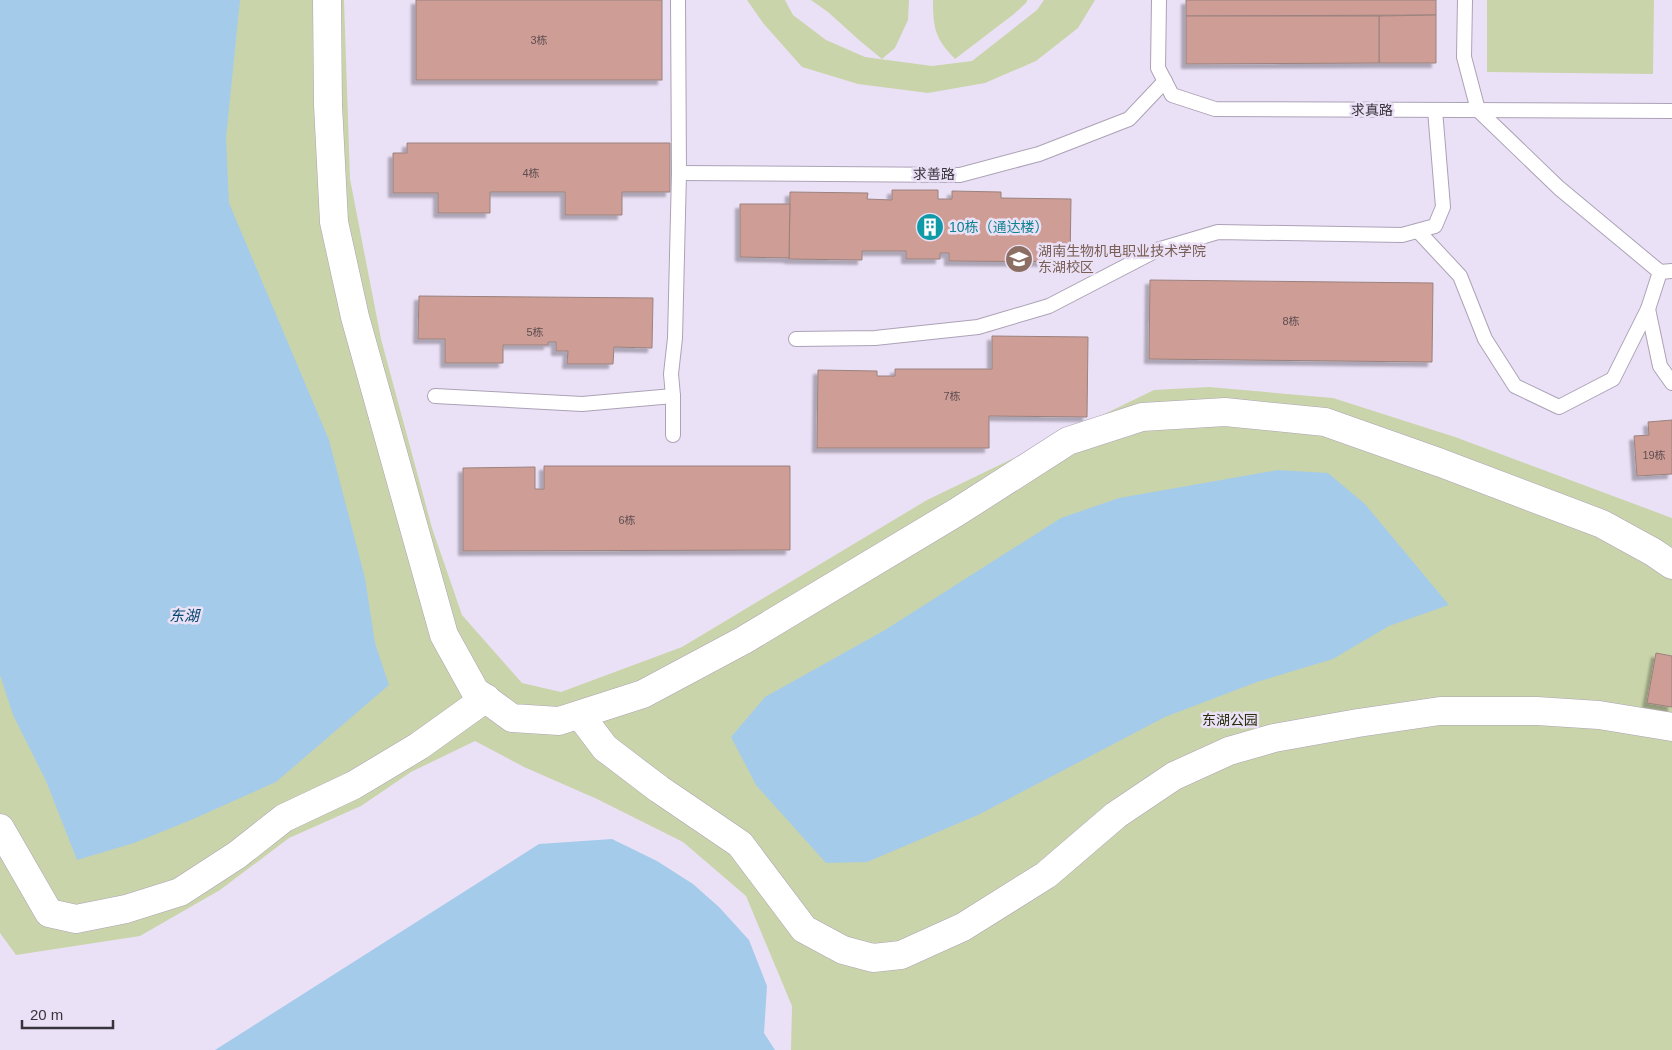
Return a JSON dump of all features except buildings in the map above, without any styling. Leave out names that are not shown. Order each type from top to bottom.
[{"type":"street","points":[[327,0],[328,105],[334,222],[355,317],[444,635],[475,690],[512,718],[559,721],[643,694],[744,640],[956,512],[1068,441],[1142,417],[1225,412],[1324,422],[1441,463],[1602,524],[1653,552],[1672,565]]},
{"type":"street","points":[[0,828],[49,913],[76,919],[126,909],[180,892],[237,855],[284,818],[354,785],[419,746],[486,698]]},
{"type":"street","points":[[580,715],[605,748],[658,789],[740,844],[804,929],[843,950],[873,958],[901,956],[963,927],[1046,874],[1116,815],[1174,776],[1229,751],[1274,738],[1440,711],[1538,711],[1590,714],[1672,727]]},
{"type":"lane","points":[[673,435],[673,396],[670,374],[675,338],[679,173],[678,0]]},
{"type":"lane","name":"求真路","points":[[1159,0],[1158,68],[1172,95],[1215,109],[1672,111]]},
{"type":"lane","points":[[1418,231],[1460,276],[1485,338],[1515,386],[1559,407],[1613,379],[1666,272],[1559,188],[1478,110],[1464,57],[1464,0]]},
{"type":"lane","name":"求善路","points":[[679,173],[960,175],[1039,154],[1128,119],[1165,81]]},
{"type":"lane","points":[[796,339],[875,338],[978,328],[1049,306],[1157,250],[1218,232],[1402,235],[1435,226],[1444,207],[1436,110]]},
{"type":"lane","points":[[1648,309],[1660,366],[1672,383]]},
{"type":"lane","points":[[435,396],[582,404],[673,396]]},
{"type":"green space","name":"东湖公园","points":[[0,0],[344,0],[350,179],[381,339],[432,528],[462,615],[522,683],[561,692],[682,647],[927,500],[1154,390],[1209,387],[1333,398],[1455,437],[1672,518],[1672,1050],[791,1050],[792,1006],[746,896],[683,842],[597,799],[524,767],[475,741],[411,772],[361,806],[289,838],[220,890],[140,936],[16,955],[0,933]]},
{"type":"green space","points":[[747,0],[785,0],[793,15],[826,40],[865,57],[932,66],[972,61],[1037,10],[1044,0],[1095,0],[1078,28],[1036,61],[985,83],[928,93],[858,84],[802,67],[763,23]]},
{"type":"green space","points":[[811,0],[909,0],[908,20],[895,48],[882,59],[828,12]]},
{"type":"green space","points":[[933,0],[1027,0],[1027,2],[955,59],[943,45],[936,32]]},
{"type":"green space","points":[[1487,0],[1654,0],[1653,74],[1487,72]]},
{"type":"water","name":"东湖","points":[[0,0],[240,0],[226,138],[229,203],[329,440],[365,578],[375,643],[389,685],[276,782],[134,843],[77,860],[46,781],[13,715],[0,675]]},
{"type":"water","points":[[1278,470],[1328,473],[1365,504],[1449,605],[1389,626],[1333,659],[1257,682],[1165,717],[978,815],[867,862],[826,863],[756,785],[731,737],[765,697],[885,630],[1061,518],[1119,498]]},
{"type":"water","points":[[612,839],[657,861],[693,884],[719,907],[749,940],[767,986],[764,1033],[775,1050],[215,1050],[539,844]]},
{"type":"place","name":"10栋（通达楼）","points":[[930,227]]},
{"type":"place","name":"湖南生物机电职业技术学院 东湖校区","points":[[1019,259]]}]
